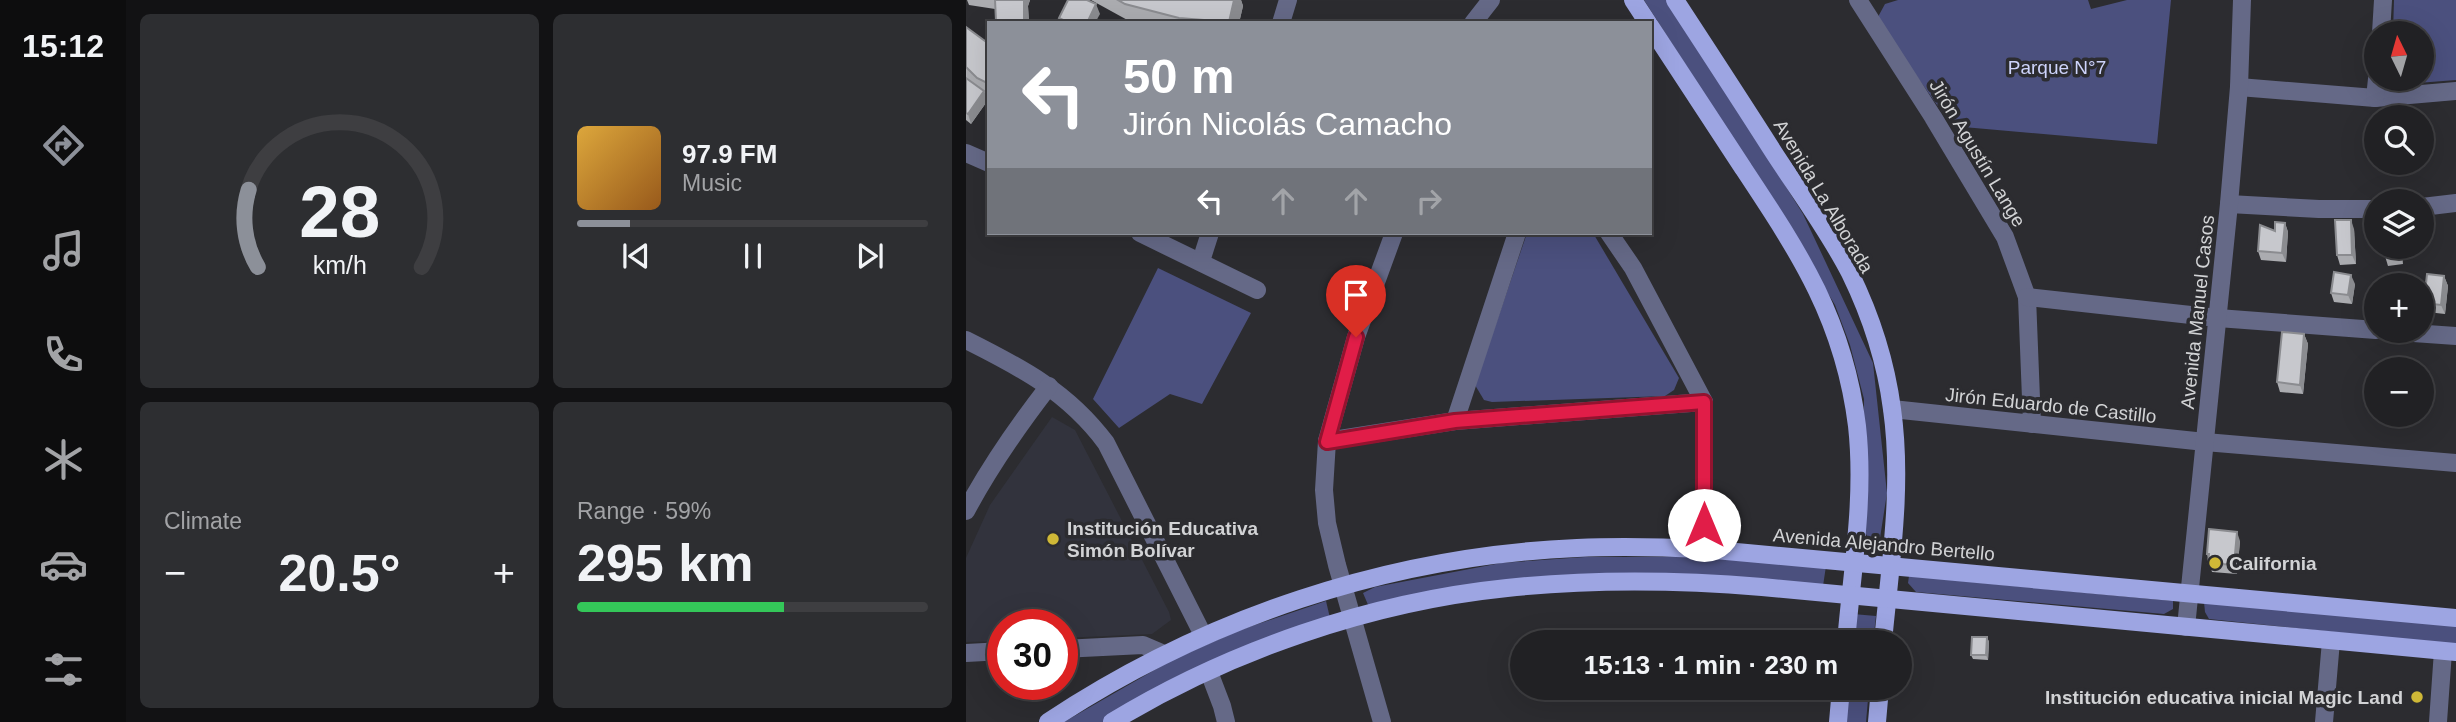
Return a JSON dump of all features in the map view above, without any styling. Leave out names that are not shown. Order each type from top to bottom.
[{"type":"main road","points":[[1633,0],[1647,21]]},
{"type":"main road","name":"Avenida La Alborada","points":[[1675,0],[1823,227],[1850,273],[1870,322],[1883,364],[1892,409],[1896,459],[1885,630]]},
{"type":"main road","points":[[1652,29],[1794,246],[1836,331],[1849,383],[1859,461],[1847,630]]},
{"type":"main road","name":"Avenida Alejandro Bertello","points":[[1048,722],[1083,699],[1164,654],[1203,635],[1298,599],[1395,573],[1514,552],[1622,547],[1704,549],[2456,618]]},
{"type":"main road","points":[[1112,722],[1209,672],[1303,634],[1353,619],[1458,595],[1505,588],[1588,583],[1698,582],[2449,652]]},
{"type":"main road","points":[[1838,722],[1840,700]]},
{"type":"main road","points":[[1877,722],[1879,700]]},
{"type":"street","points":[[1282,21],[1288,0]]},
{"type":"street","points":[[1475,21],[1491,0]]},
{"type":"street","name":"Avenida Manuel Casos","points":[[2186,627],[2229,204],[2239,86],[2242,0]]},
{"type":"street","points":[[2382,21],[2383,0]]},
{"type":"street","name":"Jirón Agustín Lange","points":[[1862,1],[2005,237],[2027,296],[2032,424]]},
{"type":"street","points":[[2239,86],[2375,98],[2456,91]]},
{"type":"street","points":[[2375,98],[2376,91]]},
{"type":"street","points":[[966,153],[987,162]]},
{"type":"street","points":[[2434,206],[2456,203]]},
{"type":"street","points":[[2229,204],[2364,209]]},
{"type":"street","points":[[1143,235],[1257,290]]},
{"type":"street","points":[[1201,261],[1209,235]]},
{"type":"street","points":[[1382,722],[1327,523],[1324,490],[1327,442],[1356,337],[1393,235]]},
{"type":"street","points":[[1455,421],[1516,235]]},
{"type":"street","points":[[1610,235],[1633,268],[1704,402],[1704,549]]},
{"type":"street","points":[[2027,296],[2218,318],[2364,329]]},
{"type":"street","points":[[2434,334],[2456,336]]},
{"type":"street","points":[[966,340],[1049,386],[1088,419],[1106,443],[1203,635]]},
{"type":"street","points":[[966,511],[1010,437],[1049,386]]},
{"type":"street","points":[[1327,442],[1455,421],[1704,402]]},
{"type":"street","name":"Jirón Eduardo de Castillo","points":[[1892,409],[2205,442],[2456,463]]},
{"type":"street","points":[[2324,722],[2331,641]]},
{"type":"street","points":[[1078,648],[1143,645],[1164,654]]},
{"type":"street","points":[[966,653],[987,652]]},
{"type":"street","points":[[2438,722],[2449,652]]},
{"type":"street","points":[[1209,672],[1226,722]]},
{"type":"shaded area","name":"Institución Educativa Simón Bolívar","points":[[1052,417],[1075,430],[1171,620],[1152,634],[1078,637],[1078,609],[987,609],[987,641],[966,642],[966,558],[990,505]]},
{"type":"green space","points":[[1644,0],[1669,0],[1803,214],[1873,363],[1887,493],[1880,538],[1869,539],[1863,529],[1864,399],[1850,345],[1835,305],[1765,188]]},
{"type":"green space","name":"Parque N°7","points":[[1898,0],[2088,0],[2091,9],[2127,0],[2171,0],[2157,144],[1952,126],[1879,23],[1879,15],[1885,4]]},
{"type":"green space","points":[[2394,0],[2456,0],[2456,80],[2434,82],[2434,21],[2393,21]]},
{"type":"green space","points":[[1526,235],[1594,235],[1679,378],[1674,390],[1665,396],[1492,402],[1484,400],[1475,385]]},
{"type":"green space","points":[[1158,268],[1251,313],[1202,404],[1170,394],[1119,428],[1093,399]]},
{"type":"green space","points":[[1585,557],[1687,557],[1826,566],[1823,586],[1687,574],[1369,607],[1363,593],[1375,587],[1501,563]]},
{"type":"green space","points":[[1909,576],[2173,601],[2173,609],[2164,614],[1916,592],[1908,583]]},
{"type":"green space","points":[[1326,601],[1330,618],[1105,722],[1064,722],[1172,660],[1240,630]]},
{"type":"green space","points":[[2204,602],[2456,623],[2456,645],[2209,619]]},
{"type":"green space","points":[[1853,614],[1876,616],[1874,630],[1851,630]]},
{"type":"green space","points":[[1845,700],[1868,700],[1866,722],[1843,722]]},
{"type":"building","points":[[995,0],[1024,0],[1024,21],[996,21]]},
{"type":"building","points":[[1068,0],[1087,0],[1096,4],[1088,21],[1065,21],[1059,18]]},
{"type":"building","points":[[1118,0],[1234,0],[1229,21],[1179,18]]},
{"type":"building","points":[[966,27],[987,43],[987,83],[966,67]]},
{"type":"building","points":[[966,78],[984,91],[968,114],[966,113]]},
{"type":"building","points":[[2335,220],[2351,220],[2352,255],[2337,255]]},
{"type":"building","points":[[2275,222],[2285,223],[2282,253],[2258,251],[2260,225],[2275,231]]},
{"type":"building","points":[[2334,272],[2351,275],[2348,295],[2331,293]]},
{"type":"building","points":[[2434,275],[2444,276],[2441,305],[2434,304]]},
{"type":"building","points":[[2282,332],[2304,334],[2300,385],[2277,382]]},
{"type":"building","points":[[2209,529],[2237,532],[2234,565],[2208,563]]},
{"type":"building","points":[[1972,637],[1987,637],[1986,655],[1971,655]]},
{"type":"place","name":"Institución Educativa Simón Bolívar","points":[[1053,539]]},
{"type":"place","name":"California","points":[[2215,563]]},
{"type":"place","name":"Institución educativa inicial Magic Land","points":[[2417,697]]},
{"type":"route","points":[[1356,337],[1327,442],[1455,421],[1704,402],[1704,525]]}]
